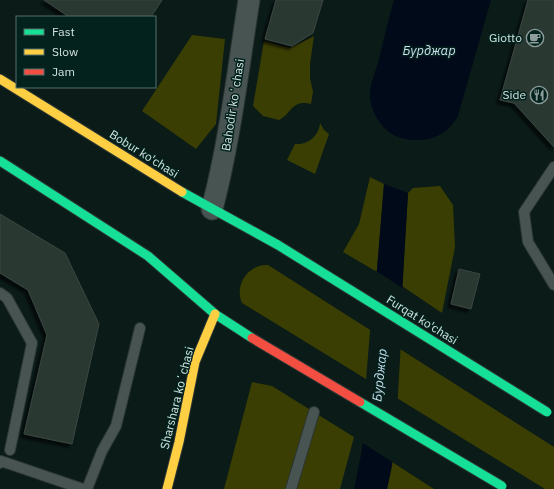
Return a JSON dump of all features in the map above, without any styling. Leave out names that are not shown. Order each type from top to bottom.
[{"type":"main road","name":"Bobur ko'chasi","points":[[0,79],[184,193],[278,245]]},
{"type":"main road","points":[[0,161],[148,256],[215,314],[252,338],[504,488]]},
{"type":"main road","name":"Furqat ko'chasi","points":[[278,245],[550,414]]},
{"type":"main road","name":"Sharshara koʻchasi","points":[[167,489],[179,442],[195,362],[215,314]]},
{"type":"street","name":"Bahodir koʻchasi","points":[[212,209],[220,180],[230,130],[249,0]]},
{"type":"lane","points":[[554,167],[524,212],[528,242],[554,286]]},
{"type":"lane","points":[[0,293],[7,298],[32,343],[10,450]]},
{"type":"lane","points":[[87,489],[102,451],[116,426],[140,328]]},
{"type":"lane","points":[[291,489],[314,412]]},
{"type":"lane","points":[[0,463],[2,461],[83,489]]},
{"type":"shaded area","points":[[192,35],[225,39],[216,124],[196,149],[142,111]]},
{"type":"shaded area","points":[[314,36],[310,64],[310,78],[313,92],[311,104],[304,103],[296,105],[279,120],[263,116],[253,106],[264,41],[290,48]]},
{"type":"shaded area","points":[[320,123],[324,130],[329,134],[315,174],[287,160],[295,144],[304,143],[315,136],[318,132]]},
{"type":"shaded area","points":[[370,177],[384,184],[377,272],[343,252],[359,224]]},
{"type":"shaded area","points":[[440,186],[453,205],[455,247],[442,313],[402,286],[408,193],[413,188]]},
{"type":"shaded area","points":[[268,265],[554,447],[554,489],[545,489],[242,303],[240,289],[244,277],[254,268]]},
{"type":"shaded area","points":[[252,382],[272,386],[354,437],[340,489],[224,489]]},
{"type":"shaded area","points":[[392,462],[434,489],[387,489]]},
{"type":"water","name":"Бурджар","points":[[394,0],[491,0],[458,116],[451,126],[442,134],[425,140],[398,137],[387,131],[376,116],[371,104],[371,85]]},
{"type":"water","name":"Бурджар","points":[[384,184],[408,193],[392,466],[387,489],[354,489],[362,450]]},
{"type":"pier","points":[[375,270],[404,289],[394,463],[361,442]]},
{"type":"building","points":[[44,0],[162,0],[152,16],[68,16]]},
{"type":"building","points":[[276,0],[323,0],[313,33],[292,46],[265,39]]},
{"type":"building","points":[[528,0],[554,0],[554,147],[514,103],[500,100]]},
{"type":"building","points":[[0,214],[65,253],[99,324],[72,444],[24,434],[47,335],[28,290],[0,273]]},
{"type":"building","points":[[459,269],[480,274],[471,309],[451,304]]},
{"type":"traffic: fast","points":[[0,161],[148,256],[215,314],[252,338]]},
{"type":"traffic: fast","points":[[182,192],[278,245]]},
{"type":"traffic: fast","points":[[278,245],[547,412]]},
{"type":"traffic: fast","points":[[360,402],[502,486]]},
{"type":"traffic: slow","points":[[0,79],[182,192]]},
{"type":"traffic: slow","points":[[167,489],[179,442],[195,362],[215,314]]},
{"type":"traffic: jam","points":[[252,338],[360,402]]},
{"type":"place","name":"Giotto","points":[[535,38]]},
{"type":"place","name":"Side","points":[[539,95]]}]
